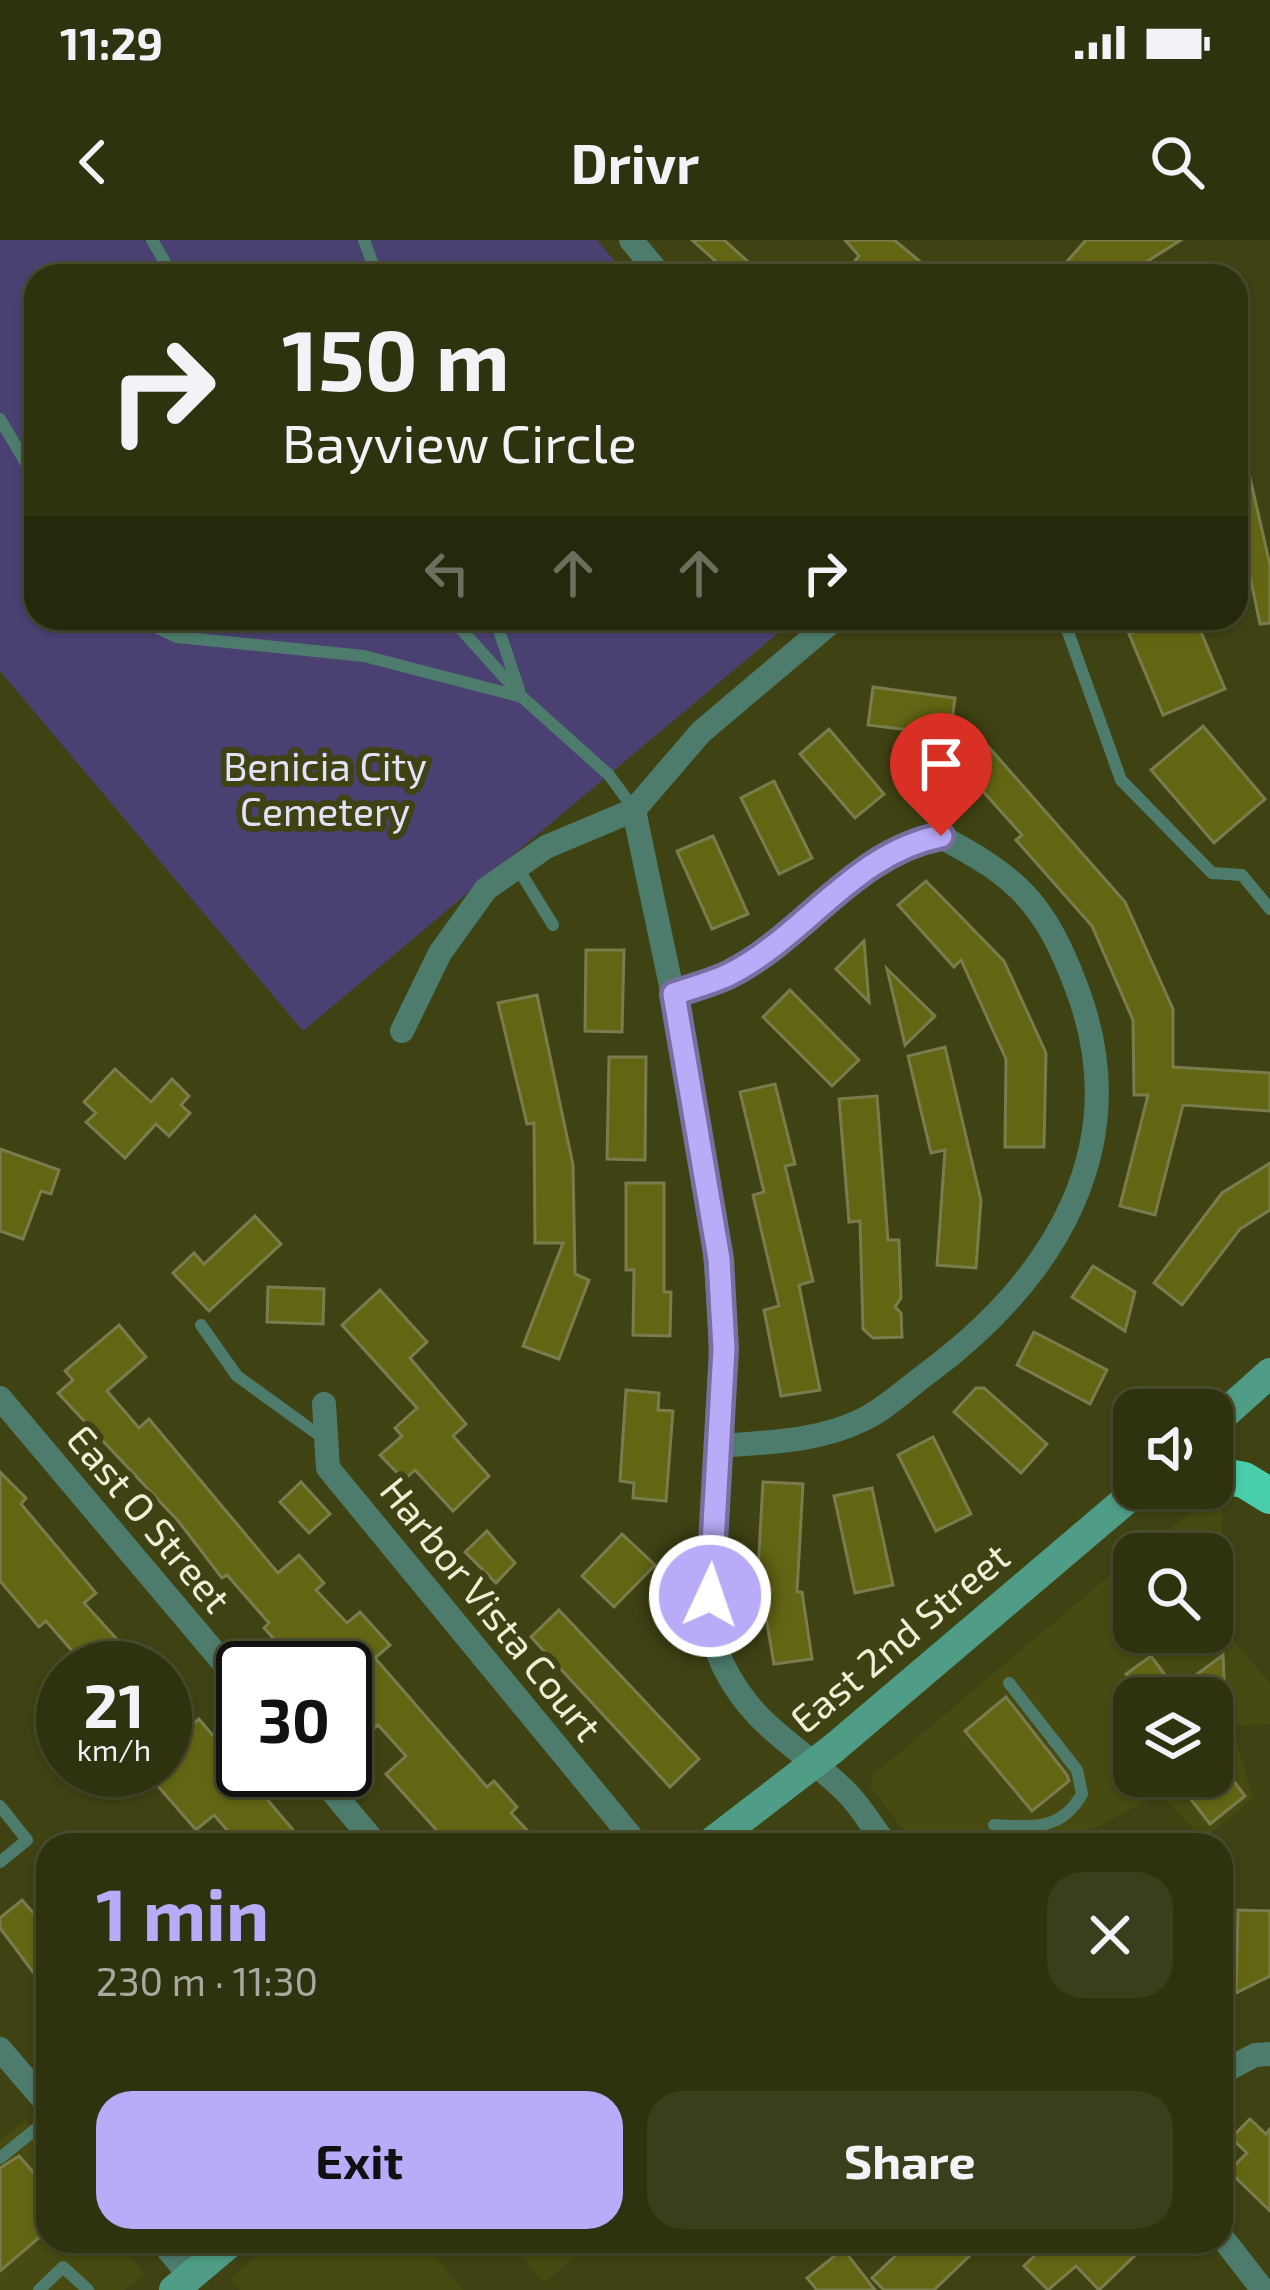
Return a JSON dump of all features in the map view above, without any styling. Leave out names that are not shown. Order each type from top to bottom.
[{"type":"highway","points":[[1233,1478],[1270,1496]]},
{"type":"main road","points":[[1233,1406],[1270,1373]]},
{"type":"main road","name":"East 2nd Street","points":[[723,1833],[1115,1509]]},
{"type":"main road","points":[[187,2285],[220,2253]]},
{"type":"street","points":[[631,240],[652,264]]},
{"type":"street","points":[[402,1031],[440,953],[486,889],[546,847],[634,810],[701,732],[822,630]]},
{"type":"street","points":[[634,810],[674,994],[719,1259],[724,1349],[710,1596],[721,1662],[774,1734],[848,1794],[878,1833]]},
{"type":"street","points":[[674,994],[729,975],[878,859],[912,842],[941,836],[1024,887],[1058,939],[1095,1036],[1101,1099],[1090,1154],[1071,1207],[1023,1288],[950,1356],[864,1420],[808,1439],[719,1446]]},
{"type":"street","name":"East O Street","points":[[0,1398],[216,1654]]},
{"type":"street","name":"Harbor Vista Court","points":[[324,1404],[328,1468],[628,1833]]},
{"type":"street","points":[[337,1797],[367,1833]]},
{"type":"street","points":[[0,2049],[9,2078],[36,2096]]},
{"type":"street","points":[[1233,2067],[1255,2055],[1270,2054]]},
{"type":"street","points":[[1233,2252],[1262,2290]]},
{"type":"street","points":[[168,2253],[187,2285]]},
{"type":"lane","points":[[0,419],[24,460]]},
{"type":"lane","points":[[162,630],[177,637],[364,656],[522,697]]},
{"type":"lane","points":[[463,630],[522,697],[609,775],[634,810]]},
{"type":"lane","points":[[498,630],[522,697]]},
{"type":"lane","points":[[1067,630],[1121,780],[1212,874],[1242,875],[1270,909]]},
{"type":"lane","points":[[517,867],[553,925]]},
{"type":"lane","points":[[201,1325],[237,1376],[324,1439]]},
{"type":"lane","points":[[994,1825],[1042,1828],[1060,1821],[1082,1794],[1077,1770],[1009,1683]]},
{"type":"lane","points":[[0,1806],[27,1840],[0,1862]]},
{"type":"lane","points":[[0,2158],[36,2129]]},
{"type":"lane","points":[[39,2290],[63,2267],[88,2290]]},
{"type":"shaded area","points":[[1222,1509],[1222,1533],[1164,1533],[1195,1510]]},
{"type":"shaded area","points":[[1113,1573],[1113,1653],[1233,1653],[1233,1640],[1270,1684],[1270,1724],[1233,1726],[1233,1677],[1113,1677],[1113,1797],[1155,1797],[1085,1833],[906,1833],[871,1788],[872,1776]]},
{"type":"shaded area","points":[[1233,1729],[1253,1798],[1211,1833],[1197,1833],[1164,1797],[1233,1797]]},
{"type":"shaded area","points":[[26,2120],[36,2133],[36,2253],[128,2253],[144,2274],[125,2290],[0,2290],[0,2140]]},
{"type":"shaded area","points":[[260,2253],[431,2253],[463,2290],[240,2290],[230,2279]]},
{"type":"shaded area","points":[[518,2253],[579,2253],[544,2283]]},
{"type":"green space","name":"Benicia City Cemetery","points":[[0,240],[597,240],[617,264],[24,264],[24,630],[782,630],[303,1031],[0,671]]},
{"type":"building","points":[[692,240],[724,240],[751,264],[719,264]]},
{"type":"building","points":[[845,240],[894,240],[923,264],[852,264],[859,256]]},
{"type":"building","points":[[1086,240],[1181,240],[1143,264],[1065,264]]},
{"type":"building","points":[[1248,469],[1270,565],[1270,623],[1260,624],[1248,566]]},
{"type":"building","points":[[1200,630],[1225,689],[1163,715],[1129,634]]},
{"type":"building","points":[[873,687],[955,698],[950,735],[868,725]]},
{"type":"building","points":[[1203,726],[1265,799],[1214,843],[1151,770]]},
{"type":"building","points":[[829,729],[884,794],[855,818],[800,754]]},
{"type":"building","points":[[979,736],[1125,902],[1173,1009],[1173,1067],[1270,1073],[1270,1111],[1183,1105],[1155,1215],[1120,1206],[1148,1095],[1134,1095],[1133,1020],[1092,926],[1016,840],[1022,835],[954,759]]},
{"type":"building","points":[[774,781],[812,858],[779,874],[741,798]]},
{"type":"building","points":[[713,836],[748,914],[712,929],[677,851]]},
{"type":"building","points":[[926,881],[1004,961],[1046,1053],[1044,1147],[1005,1147],[1006,1059],[961,960],[954,967],[898,905]]},
{"type":"building","points":[[864,941],[869,1002],[836,969]]},
{"type":"building","points":[[586,950],[624,950],[622,1032],[585,1031]]},
{"type":"building","points":[[887,969],[935,1016],[905,1045]]},
{"type":"building","points":[[790,990],[859,1060],[832,1086],[763,1017]]},
{"type":"building","points":[[537,995],[573,1165],[575,1274],[589,1280],[559,1359],[523,1346],[563,1243],[535,1243],[534,1123],[527,1124],[498,1003]]},
{"type":"building","points":[[945,1047],[981,1200],[976,1268],[937,1265],[945,1150],[931,1153],[908,1056]]},
{"type":"building","points":[[609,1057],[646,1057],[645,1160],[607,1159]]},
{"type":"building","points":[[115,1069],[151,1102],[172,1079],[189,1096],[181,1105],[190,1113],[169,1136],[156,1124],[125,1158],[86,1122],[96,1113],[84,1102]]},
{"type":"building","points":[[775,1084],[795,1164],[785,1166],[813,1281],[799,1285],[820,1390],[781,1396],[764,1310],[779,1306],[753,1195],[764,1192],[740,1092]]},
{"type":"building","points":[[877,1096],[888,1240],[899,1240],[901,1298],[895,1307],[901,1313],[902,1337],[873,1338],[863,1329],[860,1221],[849,1222],[839,1099]]},
{"type":"building","points":[[0,1149],[59,1170],[51,1194],[41,1191],[23,1239],[0,1231]]},
{"type":"building","points":[[1270,1163],[1270,1210],[1240,1229],[1182,1305],[1154,1283],[1222,1193]]},
{"type":"building","points":[[626,1183],[664,1183],[664,1292],[671,1292],[670,1336],[633,1335],[634,1270],[626,1270]]},
{"type":"building","points":[[255,1216],[281,1244],[209,1311],[173,1273],[194,1253],[204,1264]]},
{"type":"building","points":[[1093,1266],[1135,1292],[1125,1331],[1072,1297]]},
{"type":"building","points":[[268,1287],[324,1289],[323,1324],[267,1322]]},
{"type":"building","points":[[380,1290],[427,1342],[410,1358],[466,1424],[453,1436],[489,1476],[453,1511],[415,1470],[404,1480],[380,1455],[402,1436],[395,1428],[417,1408],[342,1325]]},
{"type":"building","points":[[119,1325],[146,1357],[107,1391],[139,1428],[149,1419],[278,1573],[299,1555],[324,1583],[316,1590],[347,1623],[360,1612],[390,1645],[375,1658],[487,1787],[494,1781],[517,1807],[511,1813],[530,1833],[439,1833],[386,1774],[406,1756],[378,1725],[372,1730],[372,1641],[276,1641],[264,1628],[269,1623],[227,1575],[222,1578],[179,1522],[58,1393],[73,1380],[65,1371]]},
{"type":"building","points":[[1034,1332],[1107,1370],[1090,1404],[1017,1365]]},
{"type":"building","points":[[976,1388],[984,1388],[1047,1444],[1021,1473],[954,1412]]},
{"type":"building","points":[[626,1390],[659,1393],[658,1410],[673,1411],[666,1501],[633,1498],[634,1483],[620,1481]]},
{"type":"building","points":[[933,1437],[971,1514],[936,1531],[898,1455]]},
{"type":"building","points":[[0,1472],[26,1498],[21,1504],[96,1593],[84,1603],[118,1641],[63,1641],[46,1621],[39,1627],[0,1581]]},
{"type":"building","points":[[301,1482],[330,1514],[309,1533],[280,1502]]},
{"type":"building","points":[[763,1482],[803,1484],[797,1592],[802,1592],[812,1659],[774,1664],[758,1571]]},
{"type":"building","points":[[872,1488],[893,1585],[855,1593],[834,1496]]},
{"type":"building","points":[[487,1531],[515,1563],[496,1583],[465,1552]]},
{"type":"building","points":[[622,1534],[655,1565],[614,1607],[582,1576]]},
{"type":"building","points":[[559,1610],[699,1759],[670,1787],[531,1637]]},
{"type":"building","points":[[1223,1655],[1224,1677],[1193,1677]]},
{"type":"building","points":[[1151,1656],[1166,1677],[1128,1677],[1126,1674]]},
{"type":"building","points":[[1006,1697],[1069,1781],[1032,1811],[965,1731]]},
{"type":"building","points":[[199,1719],[216,1739],[216,1797],[265,1797],[294,1831],[230,1833],[214,1815],[196,1830],[167,1797],[192,1797],[192,1725]]},
{"type":"building","points":[[1233,1780],[1245,1796],[1210,1824],[1189,1797],[1233,1797]]},
{"type":"building","points":[[22,1900],[36,1916],[36,1976],[0,1928],[0,1918]]},
{"type":"building","points":[[1238,1910],[1270,1911],[1270,1976],[1236,1993]]},
{"type":"building","points":[[1250,2119],[1266,2134],[1270,2129],[1270,2211],[1233,2175],[1233,2167],[1247,2153],[1233,2136]]},
{"type":"building","points":[[19,2156],[36,2175],[36,2240],[0,2271],[0,2168]]},
{"type":"building","points":[[838,2253],[846,2253],[875,2290],[817,2290],[807,2278]]},
{"type":"building","points":[[898,2253],[973,2253],[934,2290],[884,2290],[872,2278]]},
{"type":"building","points":[[1038,2253],[1138,2253],[1099,2290],[1076,2266],[1048,2290],[1024,2266]]},
{"type":"route","points":[[710,1596],[724,1349],[719,1259],[674,994],[729,975],[878,859],[912,842],[941,836]]}]
